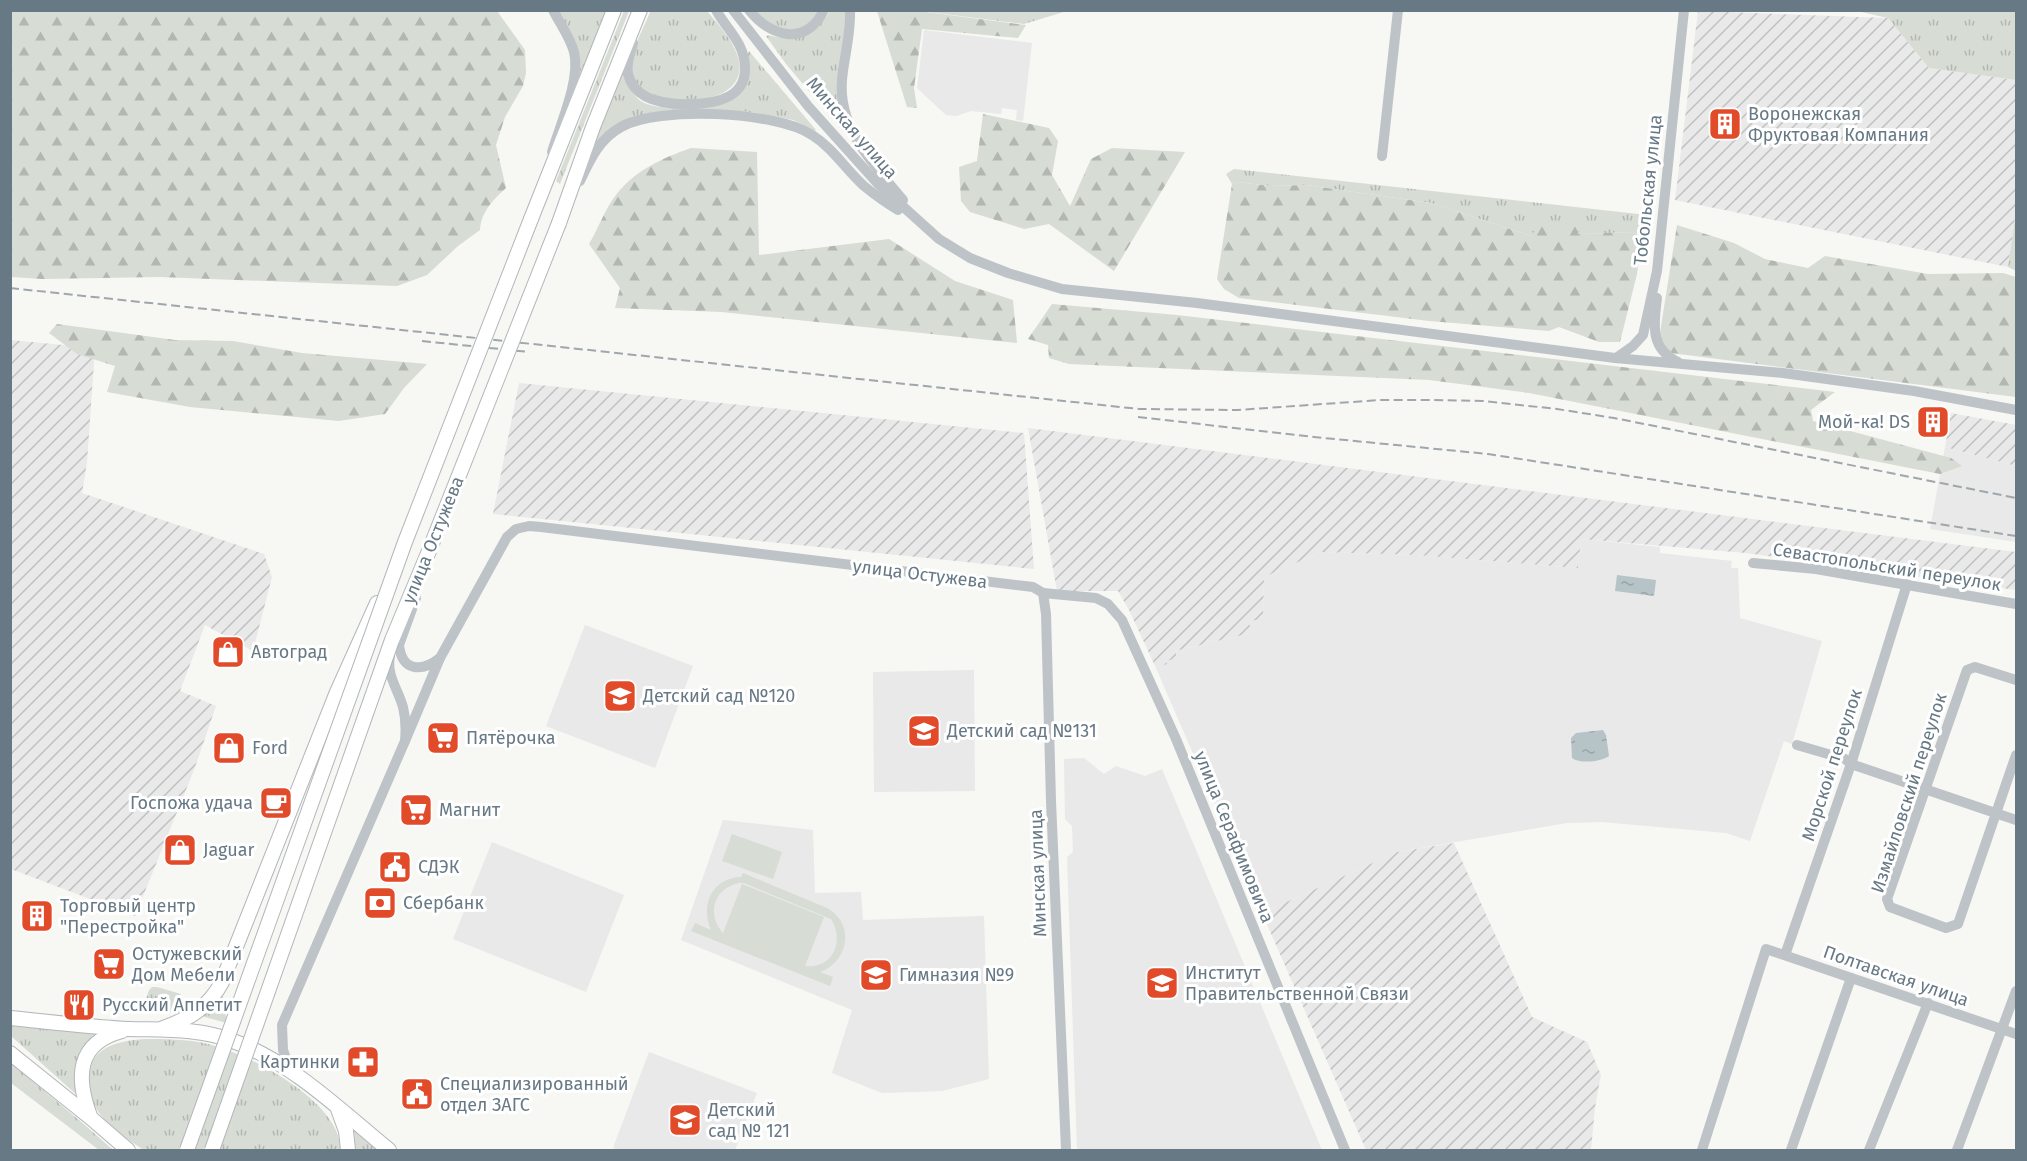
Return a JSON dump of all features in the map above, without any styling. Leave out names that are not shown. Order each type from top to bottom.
[{"type":"main road","name":"улица Остужева","points":[[163,1028],[178,1023],[206,1006],[222,982],[338,692],[405,542],[614,10]]},
{"type":"main road","name":"улица Остужева","points":[[392,640],[559,223],[593,127],[642,10]]},
{"type":"main road","points":[[187,1150],[405,542]]},
{"type":"main road","points":[[212,1150],[392,640]]},
{"type":"main road","points":[[10,1018],[130,1029],[163,1028],[189,1031],[232,1041],[263,1054],[290,1070],[389,1150]]},
{"type":"main road","points":[[91,1118],[82,1088],[81,1073],[84,1060],[92,1047],[101,1040],[130,1029]]},
{"type":"main road","points":[[10,1053],[128,1150]]},
{"type":"main road","points":[[338,1109],[346,1131],[348,1150]]},
{"type":"street","points":[[531,219],[572,88],[575,69],[573,51],[553,10]]},
{"type":"street","points":[[642,10],[629,55],[628,70],[631,81],[640,93],[652,100],[684,105],[723,101],[735,94],[745,76],[745,65],[739,44],[716,10]]},
{"type":"street","name":"Минская улица","points":[[733,10],[853,158],[878,184],[928,231],[962,253],[996,269],[1062,289],[1197,303],[1615,358],[1783,373],[1895,388],[2016,410]]},
{"type":"street","points":[[749,10],[769,29],[790,34],[808,29],[817,22],[824,10]]},
{"type":"street","points":[[850,10],[842,90],[847,121],[863,150],[928,231]]},
{"type":"street","points":[[1382,156],[1398,10]]},
{"type":"street","name":"Тобольская улица","points":[[1615,358],[1634,346],[1643,335],[1657,271],[1684,10]]},
{"type":"street","points":[[559,223],[598,146],[620,128],[632,122],[658,117],[728,115],[776,120],[812,134],[830,149],[863,185],[928,231]]},
{"type":"street","points":[[1657,271],[1655,336],[1665,355],[1684,364]]},
{"type":"street","name":"улица Остужева","points":[[290,1070],[283,1050],[282,1025],[440,658],[507,537],[516,529],[529,526],[589,531],[858,567],[1027,586],[1043,593]]},
{"type":"street","points":[[429,551],[417,596],[399,645],[400,653],[407,664],[416,668],[431,665],[440,658]]},
{"type":"street","name":"Севастопольский переулок","points":[[1753,563],[1908,584],[2016,604]]},
{"type":"street","name":"Морской переулок","points":[[1785,955],[1851,764],[1908,584]]},
{"type":"street","name":"Минская улица","points":[[1043,593],[1046,614],[1066,1150]]},
{"type":"street","name":"улица Серафимовича","points":[[1043,593],[1096,598],[1108,604],[1122,620],[1176,739],[1345,1150]]},
{"type":"street","name":"улица Остужева","points":[[392,640],[388,666],[403,706],[406,722],[405,741]]},
{"type":"street","name":"Измайловский переулок","points":[[2016,680],[1975,667],[1967,670],[1887,899],[1890,907],[1946,928],[1958,924],[2016,755]]},
{"type":"street","points":[[1797,745],[1845,759],[1851,764],[2016,820]]},
{"type":"street","name":"Полтавская улица","points":[[1702,1150],[1766,949],[2016,1034]]},
{"type":"street","points":[[1791,1150],[1851,978]]},
{"type":"street","points":[[1957,1150],[2016,991]]},
{"type":"street","points":[[1869,1150],[1928,1003]]},
{"type":"shaded area","points":[[1698,11],[1888,18],[1929,68],[2016,80],[2016,211],[2008,267],[1675,200]]},
{"type":"shaded area","points":[[924,30],[1032,43],[1023,121],[1016,120],[1017,110],[1002,108],[1001,114],[971,111],[956,116],[946,115],[917,88]]},
{"type":"shaded area","points":[[10,340],[95,348],[87,462],[82,493],[264,554],[272,577],[253,651],[205,625],[180,691],[216,706],[194,770],[135,916],[11,869]]},
{"type":"shaded area","points":[[519,383],[1024,433],[1034,569],[493,514]]},
{"type":"shaded area","points":[[1951,413],[2016,425],[2016,466],[1945,447]]},
{"type":"shaded area","points":[[1028,428],[2016,552],[2016,590],[1746,553],[1581,539],[1578,568],[1416,555],[1321,552],[1264,577],[1263,619],[1249,621],[1251,633],[1175,651],[1177,658],[1166,661],[1167,664],[1156,668],[1118,591],[1057,591]]},
{"type":"shaded area","points":[[1945,447],[2016,466],[2016,542],[1930,529]]},
{"type":"shaded area","points":[[1581,539],[1660,547],[1660,553],[1732,561],[1731,568],[1738,568],[1740,618],[1822,641],[1792,744],[1784,741],[1750,841],[1726,833],[1602,822],[1567,823],[1397,852],[1262,913],[1156,668],[1166,664],[1175,651],[1251,633],[1249,621],[1263,618],[1264,577],[1321,552],[1416,555],[1578,568]]},
{"type":"shaded area","name":"Детский сад №120","points":[[585,625],[693,666],[655,768],[546,726]]},
{"type":"shaded area","name":"Детский сад №131","points":[[974,670],[975,791],[874,792],[873,672]]},
{"type":"shaded area","name":"Институт Правительственной Связи","points":[[1084,758],[1104,774],[1116,766],[1145,776],[1162,769],[1322,1150],[1077,1150],[1067,857],[1073,852],[1072,826],[1065,819],[1064,759]]},
{"type":"shaded area","name":"Гимназия №9","points":[[723,820],[813,830],[815,893],[861,892],[863,920],[984,916],[989,1079],[942,1091],[882,1093],[832,1073],[852,1010],[681,940]]},
{"type":"shaded area","points":[[492,842],[624,895],[586,992],[453,939]]},
{"type":"shaded area","points":[[1454,843],[1532,1017],[1587,1042],[1601,1075],[1591,1150],[1366,1150],[1262,913],[1397,852]]},
{"type":"shaded area","name":"Детский сад № 121","points":[[649,1052],[757,1093],[735,1150],[618,1150],[613,1148]]},
{"type":"green space","points":[[651,10],[707,11],[728,38],[738,57],[739,75],[730,88],[714,97],[673,100],[654,95],[639,85],[632,72],[633,56]]},
{"type":"green space","points":[[11,11],[497,11],[525,50],[526,73],[523,86],[505,117],[496,145],[506,188],[485,212],[480,230],[458,246],[427,275],[397,286],[160,277],[42,279],[11,277]]},
{"type":"green space","points":[[556,11],[607,11],[577,84],[579,78]]},
{"type":"green space","points":[[624,11],[629,11],[560,184],[556,181]]},
{"type":"green space","points":[[754,11],[820,11],[807,26],[793,31],[779,28]]},
{"type":"green space","points":[[830,11],[846,11],[838,104],[846,135],[786,64],[766,36],[787,38],[804,35],[818,26]]},
{"type":"green space","points":[[877,11],[918,11],[1026,25],[1018,38],[922,29],[914,88],[917,108],[907,107]]},
{"type":"green space","points":[[920,11],[1067,11],[1024,24]]},
{"type":"green space","points":[[1857,11],[2016,11],[2016,80],[1929,68],[1888,18]]},
{"type":"green space","points":[[749,51],[816,130],[793,120],[740,111],[653,113],[600,138],[587,155],[623,68],[628,84],[637,98],[656,106],[682,107],[731,100]]},
{"type":"green space","points":[[983,114],[1049,128],[1058,141],[1052,175],[1070,206],[1091,159],[1112,148],[1185,152],[1114,271],[1049,224],[1024,229],[970,212],[961,201],[959,167],[977,161]]},
{"type":"green space","points":[[691,148],[757,152],[759,255],[889,239],[955,281],[1013,300],[1017,343],[722,312],[615,308],[620,288],[589,244],[608,206],[624,186],[650,166]]},
{"type":"green space","points":[[1234,169],[1647,215],[1642,238],[1634,232],[1531,236],[1431,203],[1306,185],[1270,186],[1238,182],[1232,184],[1226,174]]},
{"type":"green space","points":[[1238,182],[1270,186],[1306,185],[1431,203],[1531,236],[1540,223],[1576,226],[1578,234],[1634,232],[1642,238],[1637,274],[1620,342],[1599,342],[1559,327],[1549,331],[1429,321],[1239,298],[1224,289],[1217,279],[1232,184]]},
{"type":"green space","points":[[2016,211],[2016,271],[2008,267]]},
{"type":"green space","points":[[1677,225],[1734,243],[1765,259],[1808,268],[1825,256],[1928,274],[2003,273],[2016,277],[2016,397],[1671,353],[1659,339]]},
{"type":"green space","points":[[1052,304],[1177,315],[1835,392],[1811,410],[1813,421],[1951,458],[1962,466],[1940,474],[1529,393],[1429,380],[1069,364],[1049,358],[1048,345],[1028,339]]},
{"type":"green space","points":[[57,324],[175,340],[233,341],[302,353],[427,364],[404,388],[385,414],[339,421],[190,407],[107,392],[115,366],[77,354],[49,333]]},
{"type":"green space","points":[[732,834],[782,852],[773,879],[722,861]]},
{"type":"green space","points":[[743,873],[827,908],[836,915],[842,923],[845,942],[837,960],[820,972],[833,977],[830,986],[691,931],[695,923],[711,930],[707,911],[711,894],[723,882],[741,877]],"holes":[[[744,883],[831,919],[837,936],[834,952],[829,958],[815,966],[805,966],[824,917],[742,884],[723,933],[718,926],[714,910],[718,896],[730,886]]]},
{"type":"green space","points":[[152,987],[181,994],[177,1005],[185,1009],[184,1013],[142,1011]]},
{"type":"green space","points":[[222,993],[227,1023],[201,1016]]},
{"type":"green space","points":[[10,1026],[101,1031],[87,1046],[79,1060],[77,1067],[78,1096],[11,1036]]},
{"type":"green space","points":[[184,1040],[208,1044],[225,1049],[268,1069],[310,1098],[326,1115],[337,1132],[340,1150],[144,1150],[122,1135],[97,1110],[91,1100],[88,1083],[91,1066],[101,1052],[125,1041]]},
{"type":"green space","points":[[11,1063],[113,1150],[99,1150],[11,1083]]},
{"type":"green space","points":[[354,1129],[380,1150],[355,1150]]},
{"type":"water","points":[[1617,575],[1656,580],[1654,596],[1615,591]]},
{"type":"water","points":[[1603,730],[1609,756],[1591,762],[1572,758],[1571,738],[1576,733]]},
{"type":"railway","points":[[10,288],[1139,409],[1238,410],[1380,400],[1483,401],[1614,418],[2016,498]]},
{"type":"railway","points":[[422,341],[529,352]]},
{"type":"railway","points":[[1138,417],[1488,454],[2016,536]]},
{"type":"place","name":"Воронежская Фруктовая Компания","points":[[1725,124]]},
{"type":"place","name":"Мой-ка! DS","points":[[1933,422]]},
{"type":"place","name":"Автоград","points":[[228,652]]},
{"type":"place","name":"Детский сад №120","points":[[620,696]]},
{"type":"place","name":"Детский сад №131","points":[[924,731]]},
{"type":"place","name":"Пятёрочка","points":[[443,738]]},
{"type":"place","name":"Ford","points":[[229,748]]},
{"type":"place","name":"Госпожа удача","points":[[276,803]]},
{"type":"place","name":"Магнит","points":[[416,810]]},
{"type":"place","name":"Jaguar","points":[[180,850]]},
{"type":"place","name":"СДЭК","points":[[395,867]]},
{"type":"place","name":"Сбербанк","points":[[380,903]]},
{"type":"place","name":"Торговый центр \"Перестройка\"","points":[[37,916]]},
{"type":"place","name":"Остужевский Дом Мебели","points":[[109,964]]},
{"type":"place","name":"Гимназия №9","points":[[876,975]]},
{"type":"place","name":"Институт Правительственной Связи","points":[[1162,983]]},
{"type":"place","name":"Русский Аппетит","points":[[79,1005]]},
{"type":"place","name":"Картинки","points":[[363,1062]]},
{"type":"place","name":"Специализированный отдел ЗАГС","points":[[417,1094]]},
{"type":"place","name":"Детский сад № 121","points":[[685,1120]]}]
